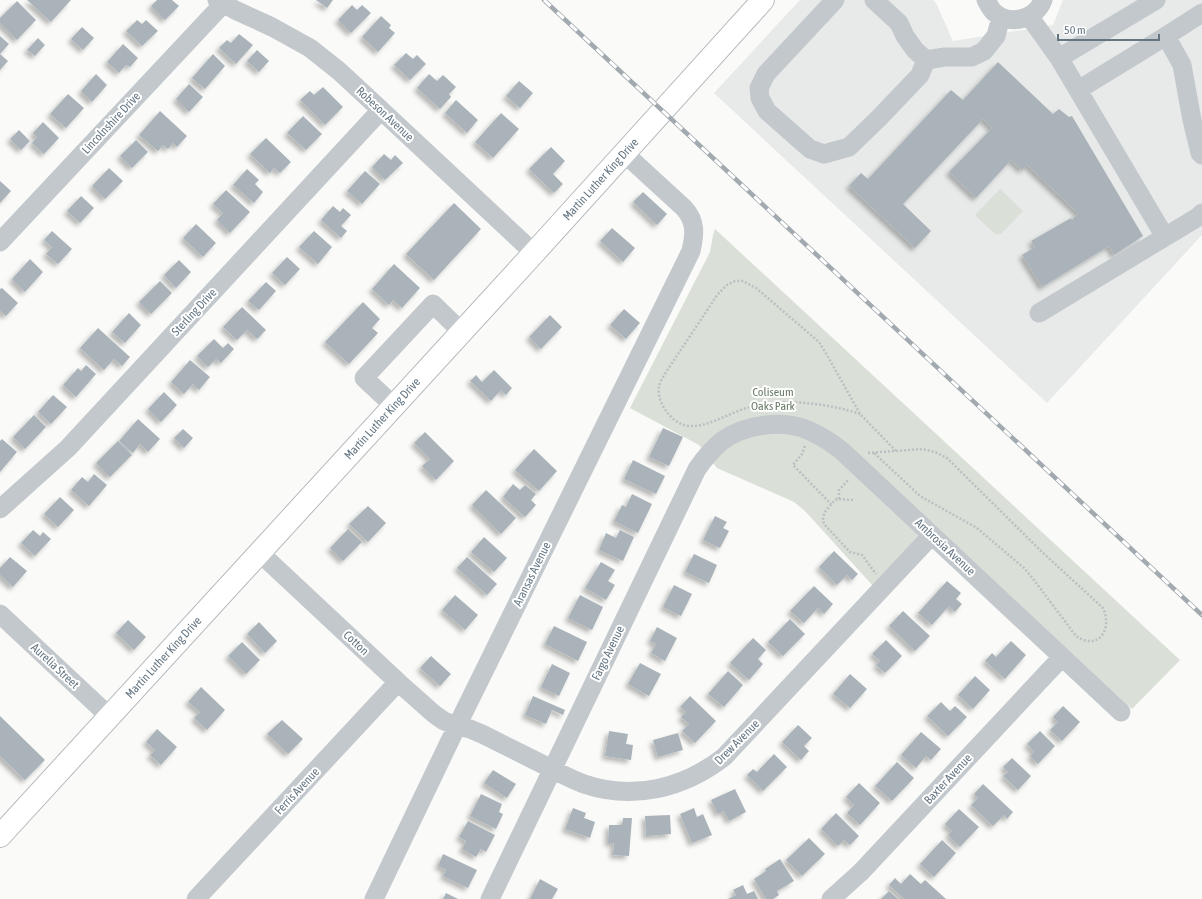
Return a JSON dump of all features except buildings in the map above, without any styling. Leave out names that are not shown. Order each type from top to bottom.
[{"type":"main road","name":"Martin Luther King Drive","points":[[0,836],[462,332],[763,0]]},
{"type":"street","points":[[835,0],[766,74],[759,88],[760,98],[767,111],[810,149],[824,154],[848,147],[879,118],[920,75],[926,60]]},
{"type":"street","points":[[874,0],[899,23],[905,36],[915,50],[926,60]]},
{"type":"street","points":[[986,0],[995,13],[1009,20],[1017,20],[1029,16],[1038,9],[1043,0]]},
{"type":"street","points":[[1059,58],[1156,0]]},
{"type":"street","points":[[1198,0],[1202,6]]},
{"type":"street","name":"Robeson Avenue","points":[[220,2],[272,27],[310,48],[381,110],[534,253]]},
{"type":"street","name":"Lincolnshire Drive","points":[[0,242],[220,2]]},
{"type":"street","points":[[1078,90],[1202,14]]},
{"type":"street","points":[[1029,16],[1059,58],[1165,237]]},
{"type":"street","points":[[926,60],[945,56],[972,56],[984,51],[996,36],[1001,17]]},
{"type":"street","points":[[1166,36],[1182,65],[1192,120],[1200,153],[1202,155]]},
{"type":"street","name":"Sterling Drive","points":[[0,508],[68,448],[381,110]]},
{"type":"street","name":"Aransas Avenue","points":[[374,899],[457,726],[691,251],[694,238],[694,228],[690,215],[624,153]]},
{"type":"street","points":[[1039,313],[1198,217],[1202,213]]},
{"type":"street","points":[[394,406],[364,378],[433,304],[462,332]]},
{"type":"street","name":"Ambrosia Avenue","points":[[749,428],[765,425],[788,425],[809,430],[827,440],[842,451],[1121,712]]},
{"type":"street","name":"Fargo Avenue","points":[[490,899],[697,469],[707,455],[722,441],[749,428]]},
{"type":"street","name":"Drew Avenue","points":[[457,726],[482,734],[583,784],[627,792],[672,786],[700,774],[735,747],[932,535]]},
{"type":"street","name":"Cotton","points":[[260,553],[434,714],[444,721],[457,726]]},
{"type":"street","name":"Aurelia Street","points":[[0,614],[110,717]]},
{"type":"street","name":"Baxter Avenue","points":[[831,899],[861,872],[1062,657]]},
{"type":"street","name":"Ferris Avenue","points":[[196,899],[398,682]]},
{"type":"path","points":[[860,414],[831,407],[799,402],[767,404],[749,407],[701,425],[688,426],[680,424],[671,418],[666,411],[660,396],[659,386],[666,372],[717,295],[727,285],[735,281],[743,281],[756,288],[819,342],[860,414],[896,451]]},
{"type":"path","points":[[807,441],[802,454],[793,465],[831,504]]},
{"type":"path","points":[[866,453],[873,452],[922,449],[935,452],[947,458],[1041,551],[1104,608],[1107,615],[1107,626],[1104,634],[1089,641],[1076,636],[1024,568],[977,528],[920,496],[873,452]]},
{"type":"path","points":[[839,499],[840,490],[854,474]]},
{"type":"path","points":[[853,500],[839,499],[834,501],[824,514],[824,524],[850,552],[862,555],[877,575]]},
{"type":"shaded area","points":[[800,0],[933,0],[936,3],[953,41],[1053,25],[1063,0],[1202,0],[1202,235],[1047,403],[714,93]]},
{"type":"green space","points":[[1000,189],[1023,211],[1001,234],[995,234],[975,215]]},
{"type":"green space","name":"Coliseum Oaks Park","points":[[715,229],[1180,660],[1132,709],[933,524],[874,587],[805,511],[794,502],[717,468],[699,445],[630,408],[710,252]]},
{"type":"railway","points":[[544,0],[1202,615]]}]
